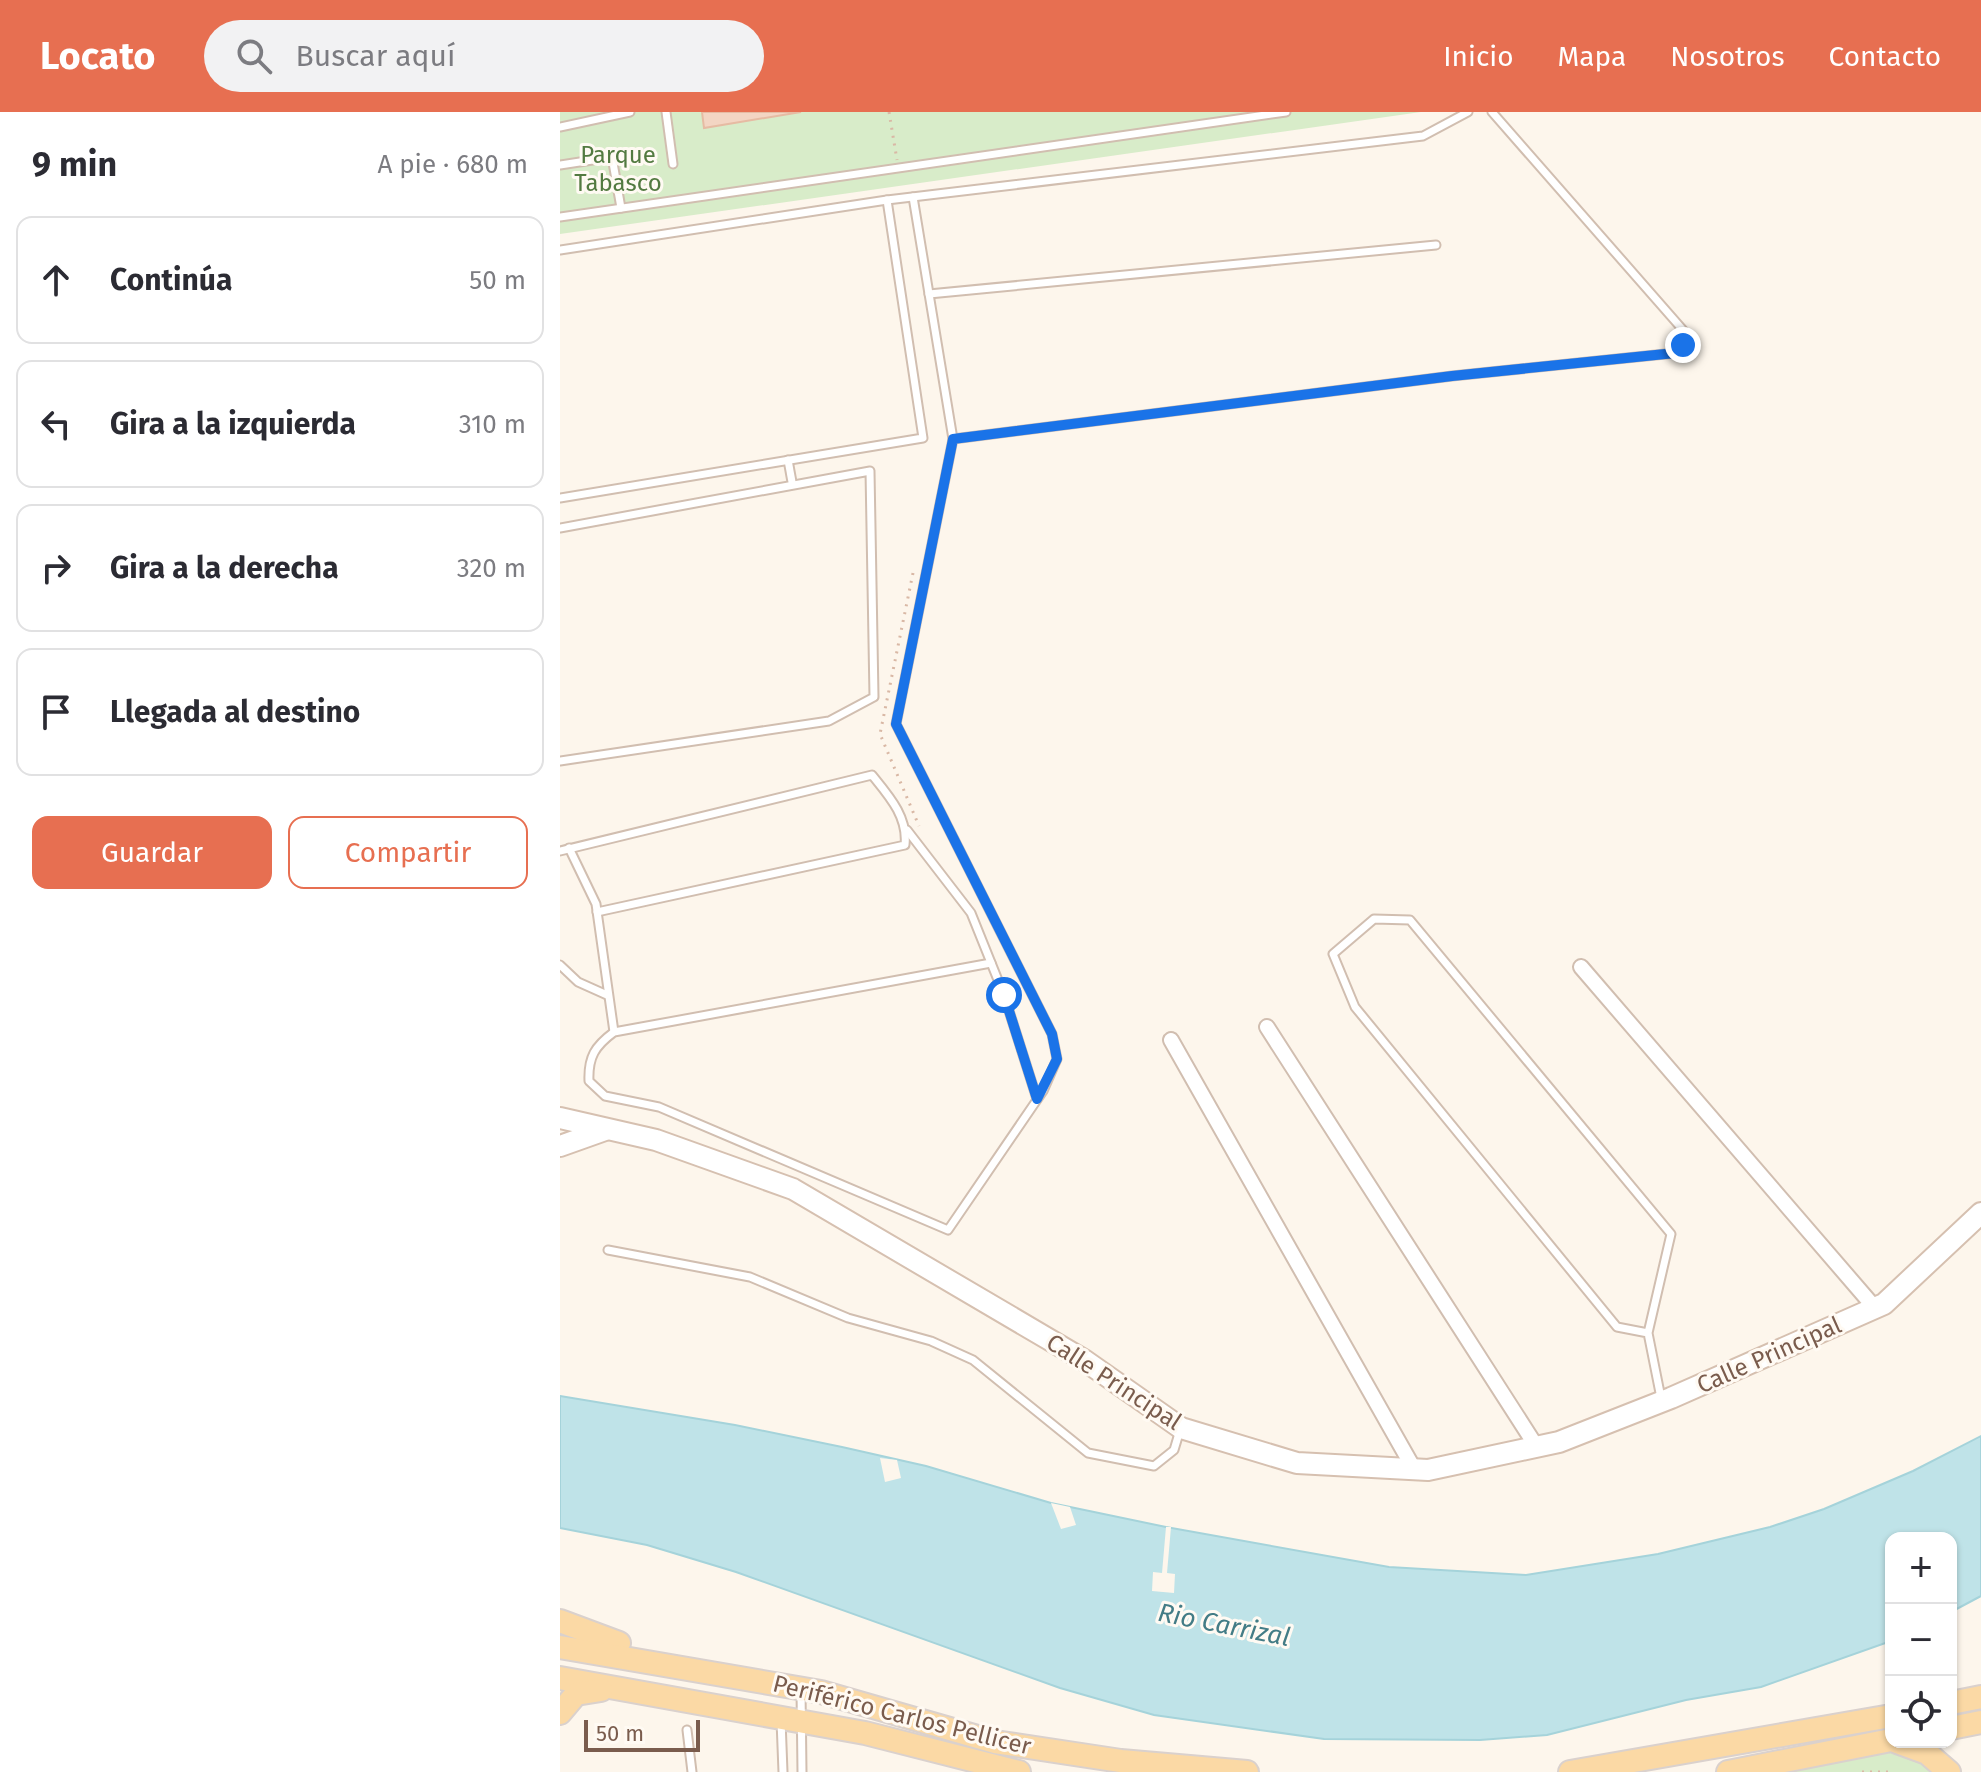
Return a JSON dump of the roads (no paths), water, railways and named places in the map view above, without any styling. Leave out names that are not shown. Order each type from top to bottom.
[{"type":"main road","name":"Calle Principal","points":[[560,1118],[656,1140],[793,1189],[1084,1360],[1181,1428],[1297,1463],[1428,1470],[1538,1449],[1662,1401],[1884,1304],[1981,1213]]},
{"type":"main road","points":[[560,1146],[608,1129]]},
{"type":"main road","points":[[560,1621],[595,1637],[740,1677]]},
{"type":"main road","name":"Periférico Carlos Pellicer","points":[[560,1647],[801,1688],[993,1759],[1121,1761],[1234,1771]]},
{"type":"main road","points":[[560,1678],[993,1759],[1019,1772]]},
{"type":"main road","points":[[560,1713],[571,1698],[582,1692],[634,1691]]},
{"type":"main road","points":[[1957,1702],[1981,1697]]},
{"type":"main road","points":[[1570,1772],[1885,1717]]},
{"type":"main road","points":[[1957,1727],[1981,1722]]},
{"type":"main road","points":[[1728,1772],[1885,1741]]},
{"type":"main road","points":[[1913,1748],[1927,1753],[1949,1772]]},
{"type":"street","points":[[1581,967],[1875,1308]]},
{"type":"street","points":[[1267,1027],[1538,1449]]},
{"type":"street","points":[[1171,1040],[1414,1469]]},
{"type":"lane","points":[[560,127],[630,112]]},
{"type":"lane","points":[[666,112],[673,164]]},
{"type":"lane","points":[[560,217],[1286,112]]},
{"type":"lane","points":[[560,250],[887,200],[1423,136],[1468,112]]},
{"type":"lane","points":[[953,439],[1438,378],[1675,353],[1683,345],[1683,330],[1492,112]]},
{"type":"lane","points":[[560,165],[612,157],[621,208]]},
{"type":"lane","points":[[913,197],[953,439],[896,724],[1052,1034],[1057,1059],[1037,1099],[948,1230],[659,1107],[605,1096],[589,1081],[588,1062],[598,1045],[614,1032],[991,963]]},
{"type":"lane","points":[[560,498],[923,438],[887,200]]},
{"type":"lane","points":[[929,294],[1436,245]]},
{"type":"lane","points":[[788,460],[792,482]]},
{"type":"lane","points":[[560,528],[792,482],[870,471],[874,697],[829,721],[560,761]]},
{"type":"lane","points":[[560,851],[872,775],[892,799],[907,830],[971,913],[1037,1099]]},
{"type":"lane","points":[[597,912],[905,845],[907,830]]},
{"type":"lane","points":[[569,848],[597,912],[614,1032]]},
{"type":"lane","points":[[1648,1333],[1617,1327],[1355,1007],[1333,954],[1374,919],[1410,920],[1671,1234],[1648,1333],[1662,1401]]},
{"type":"lane","points":[[560,965],[578,982],[607,995]]},
{"type":"lane","points":[[608,1250],[750,1277],[848,1318],[931,1341],[973,1360],[1088,1453],[1154,1466],[1174,1450],[1181,1428]]},
{"type":"lane","points":[[783,1772],[790,1720],[801,1688]]},
{"type":"lane","points":[[790,1720],[802,1772]]},
{"type":"lane","points":[[687,1730],[692,1772]]},
{"type":"water","name":"Rio Carrizal","points":[[560,1396],[735,1425],[842,1447],[926,1466],[1051,1503],[1166,1527],[1389,1567],[1526,1575],[1658,1554],[1770,1527],[1824,1509],[1913,1471],[1981,1436],[1981,1596],[1957,1609],[1957,1532],[1885,1532],[1885,1643],[1761,1687],[1686,1700],[1547,1735],[1480,1740],[1324,1739],[1154,1715],[1060,1688],[736,1572],[647,1545],[560,1528]]},
{"type":"park label","name":"Parque Tabasco","points":[[618,169]]}]
